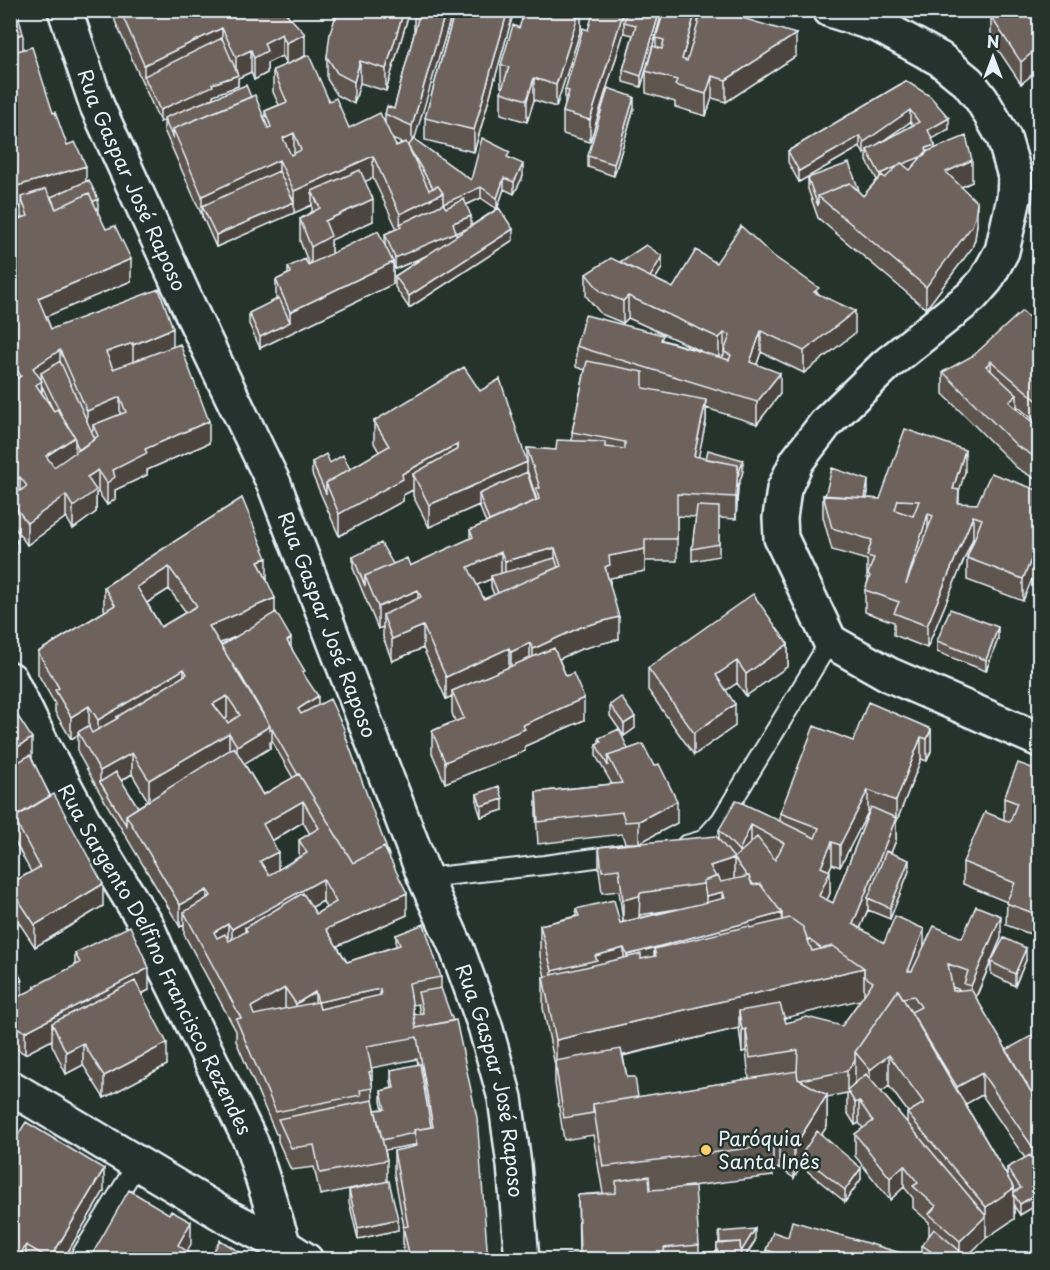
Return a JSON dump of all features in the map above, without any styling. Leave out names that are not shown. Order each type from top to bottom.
[{"type":"street","name":"Rua Gaspar José Raposo","points":[[65,10],[97,106],[273,484],[425,878],[461,960],[485,1026],[505,1098],[514,1165],[522,1260]]},
{"type":"street","points":[[830,10],[880,26],[940,59],[968,82],[982,100],[1004,138],[1015,176],[1014,198],[1002,251],[986,280],[972,296],[886,365],[826,423],[797,461],[783,489],[780,518],[782,538],[830,641],[891,675],[1040,740]]},
{"type":"street","name":"Rua Sargento Delfino Francisco Rezendes","points":[[10,679],[44,748],[92,836],[147,926],[166,970],[251,1142],[295,1253]]},
{"type":"street","points":[[10,1087],[224,1215],[295,1253]]},
{"type":"lane","points":[[670,848],[704,840],[713,831],[830,641]]},
{"type":"lane","points":[[425,878],[636,852]]},
{"type":"lane","points":[[78,1260],[137,1164]]},
{"type":"building","points":[[10,10],[17,10],[23,34],[10,37]]},
{"type":"building","points":[[120,10],[163,10],[166,16],[176,10],[283,10],[305,34],[286,43],[282,34],[264,43],[267,51],[254,58],[251,50],[236,57],[222,28],[144,65]]},
{"type":"building","points":[[338,10],[404,10],[386,69],[360,61],[354,82],[337,73],[327,57],[330,33]]},
{"type":"building","points":[[414,10],[446,10],[412,126],[385,114],[387,106],[394,109],[419,15]]},
{"type":"building","points":[[455,10],[508,10],[474,130],[425,118]]},
{"type":"building","points":[[525,10],[580,10],[556,85],[534,78],[527,100],[501,92],[509,67],[501,65],[513,25],[519,28]]},
{"type":"building","points":[[594,10],[598,12],[598,10],[624,10],[590,120],[563,112],[569,91],[565,90],[583,28],[588,30]]},
{"type":"building","points":[[627,10],[660,10],[641,76],[623,70],[636,25],[624,22]]},
{"type":"building","points":[[664,10],[696,10],[682,59],[687,61],[702,10],[715,10],[796,34],[726,80],[712,76],[706,94],[675,85],[677,80],[646,71],[653,46],[662,49],[664,40],[656,38]]},
{"type":"building","points":[[1001,10],[1040,10],[1040,46],[1021,62],[991,17]]},
{"type":"building","points":[[222,38],[238,75],[212,84],[213,86],[160,110],[144,76]]},
{"type":"building","points":[[32,47],[53,113],[55,112],[67,145],[75,142],[86,166],[10,188],[10,53]]},
{"type":"building","points":[[309,55],[329,101],[336,98],[349,128],[380,113],[396,146],[406,142],[429,190],[438,186],[443,193],[400,214],[373,156],[294,191],[279,160],[202,196],[173,129],[255,95],[268,128],[271,127],[265,111],[287,102],[273,70]],"holes":[[[294,133],[301,150],[291,155],[283,138]]]},
{"type":"building","points":[[906,81],[930,96],[949,118],[928,130],[935,145],[926,148],[927,152],[923,156],[901,163],[880,174],[867,150],[919,122],[910,110],[864,142],[860,136],[799,171],[788,151]]},
{"type":"building","points":[[246,85],[251,97],[173,129],[173,139],[164,118]]},
{"type":"building","points":[[608,88],[634,97],[614,164],[588,156]]},
{"type":"building","points":[[966,136],[972,160],[946,172],[977,202],[975,217],[972,226],[926,287],[818,196],[850,183],[863,196],[882,175],[885,178],[901,163],[910,170],[926,152]]},
{"type":"building","points":[[482,138],[510,152],[507,157],[523,164],[514,182],[504,178],[497,198],[481,187],[443,204],[443,193],[438,186],[433,188],[408,146],[414,139],[471,180]]},
{"type":"building","points":[[849,163],[859,190],[850,183],[818,196],[818,206],[808,178]]},
{"type":"building","points":[[360,170],[373,199],[325,221],[331,236],[311,247],[300,219],[320,208],[312,191]]},
{"type":"building","points":[[279,171],[294,202],[216,235],[202,206]]},
{"type":"building","points":[[89,180],[98,199],[93,202],[89,193],[56,209],[51,197]]},
{"type":"building","points":[[46,189],[56,209],[89,193],[106,229],[115,226],[131,259],[38,298],[51,329],[159,289],[173,328],[133,345],[133,343],[106,352],[113,369],[180,344],[209,421],[145,449],[147,453],[113,470],[115,477],[107,483],[98,470],[87,477],[96,490],[73,507],[66,495],[27,523],[10,499],[27,486],[20,477],[10,483],[10,383],[21,376],[10,360],[10,307],[17,302],[12,289],[10,290],[10,214],[13,214],[15,220],[28,216],[21,197]],"holes":[[[60,350],[87,411],[120,397],[126,412],[93,425],[98,436],[54,467],[46,456],[75,437],[57,409],[54,411],[36,385],[42,381],[33,368]]]},
{"type":"building","points":[[464,199],[471,216],[453,223],[456,232],[395,258],[385,234],[401,227],[400,224],[443,204],[446,208]]},
{"type":"building","points":[[499,208],[513,229],[409,296],[395,276]]},
{"type":"building","points":[[741,226],[772,255],[819,288],[814,292],[855,311],[804,351],[761,331],[750,362],[780,373],[757,402],[576,346],[585,315],[663,335],[661,340],[729,360],[731,355],[724,352],[730,335],[724,333],[719,338],[628,296],[623,301],[601,292],[586,274],[611,258],[673,288],[696,250],[716,263]]},
{"type":"building","points":[[378,231],[393,262],[290,312],[276,280],[291,273],[288,267],[305,259],[308,265]]},
{"type":"building","points":[[646,245],[662,256],[650,277],[620,262]]},
{"type":"building","points":[[279,298],[290,322],[260,337],[249,313]]},
{"type":"building","points":[[1022,311],[1040,327],[1040,403],[991,361],[986,366],[1017,395],[1009,402],[1038,427],[1040,426],[1040,460],[1017,446],[943,372],[974,355]]},
{"type":"building","points":[[60,361],[95,439],[79,450],[75,437],[41,373]]},
{"type":"building","points":[[587,361],[643,372],[643,388],[706,400],[694,456],[738,465],[736,497],[677,494],[677,539],[645,539],[645,549],[609,556],[610,565],[605,567],[619,617],[581,627],[533,649],[530,643],[511,652],[509,648],[446,677],[423,626],[392,639],[383,615],[421,597],[418,590],[378,607],[365,576],[407,558],[410,566],[473,537],[470,530],[539,499],[536,488],[540,488],[527,448],[556,450],[557,440],[605,442],[605,447],[625,449],[625,442],[572,432]],"holes":[[[555,548],[561,566],[484,599],[468,567],[501,552],[505,561]]]},
{"type":"building","points":[[464,367],[480,391],[500,379],[527,462],[429,505],[413,474],[458,449],[457,444],[402,474],[403,479],[339,514],[326,483],[389,446],[374,421]]},
{"type":"building","points":[[905,429],[965,450],[953,489],[959,490],[958,503],[977,504],[991,473],[1040,491],[1040,538],[1023,579],[967,558],[982,519],[973,516],[927,626],[894,613],[899,602],[865,590],[874,558],[867,556],[872,540],[832,528],[823,495],[880,499]],"holes":[[[898,500],[919,501],[913,516],[895,510]],[[928,514],[933,516],[906,584]]]},
{"type":"building","points":[[708,450],[743,460],[738,476],[738,465],[706,459]]},
{"type":"building","points":[[326,454],[330,463],[343,455],[350,469],[326,483],[326,494],[312,462]]},
{"type":"building","points":[[832,468],[868,480],[865,498],[825,496]]},
{"type":"building","points":[[527,472],[536,500],[489,521],[479,494]]},
{"type":"building","points":[[242,498],[267,558],[258,561],[275,598],[209,626],[270,726],[237,746],[229,733],[149,780],[132,753],[100,771],[78,732],[88,726],[92,733],[187,674],[184,669],[98,720],[89,706],[71,717],[55,690],[59,688],[38,652],[115,605],[104,587]],"holes":[[[169,567],[197,606],[161,627],[137,587]],[[227,696],[240,715],[228,723],[213,704]]]},
{"type":"building","points":[[697,506],[719,507],[719,544],[692,549]]},
{"type":"building","points":[[10,531],[17,541],[10,546]]},
{"type":"building","points":[[381,543],[393,564],[365,576],[365,586],[353,557]]},
{"type":"building","points":[[555,558],[558,567],[498,593],[491,576]]},
{"type":"building","points":[[753,594],[788,644],[746,674],[737,661],[716,675],[735,704],[694,733],[648,668]]},
{"type":"building","points":[[950,609],[998,627],[986,660],[937,641]]},
{"type":"building","points":[[276,612],[291,638],[287,641],[305,671],[302,672],[318,696],[298,709],[301,714],[330,699],[345,731],[389,855],[384,847],[353,863],[221,646]]},
{"type":"building","points":[[554,648],[566,676],[573,673],[584,698],[523,725],[525,729],[445,762],[432,731],[464,718],[452,691]]},
{"type":"building","points":[[621,697],[635,717],[624,724],[610,705]]},
{"type":"building","points":[[868,702],[931,729],[927,739],[921,737],[896,801],[868,790],[840,845],[832,842],[821,867],[830,871],[819,896],[833,903],[871,807],[896,818],[853,924],[884,943],[895,916],[924,929],[908,971],[912,971],[934,926],[962,938],[976,906],[1001,916],[971,986],[964,984],[968,971],[948,964],[953,991],[971,989],[1040,1107],[1040,1158],[982,1073],[957,1087],[911,1012],[921,1007],[914,996],[903,998],[898,990],[855,1052],[855,1060],[847,1071],[800,1080],[797,1073],[798,1050],[750,1058],[746,1029],[742,1030],[739,1011],[780,1004],[786,1023],[807,1017],[842,1026],[873,982],[864,976],[864,968],[833,946],[822,949],[807,938],[803,927],[790,918],[782,920],[782,913],[760,884],[754,885],[734,858],[757,837],[775,860],[784,843],[751,825],[739,851],[719,830],[736,800],[815,838],[819,828],[780,813],[814,726],[853,741]]},
{"type":"building","points":[[10,704],[32,738],[13,750],[15,753],[10,756]]},
{"type":"building","points":[[619,729],[628,749],[608,756],[608,766],[596,744],[601,742],[599,738]]},
{"type":"building","points":[[643,744],[654,766],[659,764],[677,801],[639,821],[625,822],[622,812],[538,822],[536,792],[622,783],[608,756]]},
{"type":"building","points":[[234,747],[263,795],[299,774],[353,863],[384,847],[407,893],[326,929],[347,962],[400,945],[396,935],[424,924],[441,977],[409,983],[416,1028],[456,1020],[477,1118],[488,1260],[416,1260],[410,1258],[403,1227],[408,1226],[394,1151],[417,1146],[414,1130],[433,1127],[417,1037],[367,1046],[373,1088],[360,1090],[361,1095],[276,1112],[236,1019],[241,1018],[184,912],[211,896],[207,890],[180,905],[126,815]],"holes":[[[303,801],[319,828],[299,840],[307,853],[269,875],[260,861],[278,852],[263,824]],[[323,879],[336,902],[316,914],[303,893],[245,928],[247,931],[229,941],[225,934],[217,938],[214,932],[228,924],[232,929]],[[285,988],[296,1004],[315,992],[318,1002],[254,1015],[251,1007]],[[380,989],[381,995],[320,1009],[318,1002]]]},
{"type":"building","points":[[30,755],[50,796],[18,815],[10,803],[10,767]]},
{"type":"building","points":[[1018,763],[1040,771],[1040,907],[1036,914],[1006,903],[1015,883],[963,862],[985,812],[1010,822],[1017,803],[1004,798]]},
{"type":"building","points":[[116,772],[138,807],[126,815],[126,825],[100,782]]},
{"type":"building","points":[[499,786],[503,799],[481,806],[477,794]]},
{"type":"building","points":[[54,794],[103,884],[35,925],[10,887],[10,884],[40,867],[14,818]]},
{"type":"building","points":[[716,836],[734,858],[710,866],[716,877],[703,881],[703,884],[640,893],[639,896],[623,900],[619,869],[602,871],[599,847]]},
{"type":"building","points":[[886,851],[909,860],[890,908],[868,898]]},
{"type":"building","points":[[718,876],[721,882],[749,876],[752,885],[760,884],[782,913],[627,955],[624,948],[595,956],[597,960],[552,971],[540,925],[579,916],[576,909],[614,900],[620,923],[725,898],[723,892],[706,896],[703,881]]},
{"type":"building","points":[[790,918],[803,927],[812,951],[833,946],[864,968],[556,1040],[543,977],[641,954],[641,959],[656,956],[654,949]]},
{"type":"building","points":[[10,926],[16,936],[10,940]]},
{"type":"building","points":[[130,926],[149,968],[25,1032],[10,1023],[10,1001],[80,963],[75,953]]},
{"type":"building","points":[[1004,938],[1026,948],[1015,974],[991,962]]},
{"type":"building","points":[[10,960],[22,980],[10,985]]},
{"type":"building","points":[[135,981],[167,1043],[104,1076],[83,1043],[66,1052],[52,1023]]},
{"type":"building","points":[[441,988],[453,1021],[416,1028],[414,1015],[423,1013],[418,992]]},
{"type":"building","points":[[898,990],[1014,1188],[986,1207],[907,1113],[924,1103],[889,1055],[870,1070],[855,1052]]},
{"type":"building","points":[[1037,1033],[1040,1037],[1040,1094],[1034,1097],[1006,1050]]},
{"type":"building","points":[[621,1049],[627,1077],[635,1077],[638,1097],[593,1104],[593,1113],[564,1118],[555,1061]]},
{"type":"building","points":[[420,1064],[431,1127],[382,1140],[375,1110],[385,1109],[381,1091],[394,1088],[391,1070]]},
{"type":"building","points":[[797,1071],[798,1079],[827,1095],[794,1147],[779,1137],[771,1139],[773,1145],[603,1167],[593,1104]]},
{"type":"building","points":[[866,1074],[986,1216],[960,1241],[929,1214],[936,1206],[913,1186],[918,1183],[904,1165],[890,1178],[855,1134],[873,1121],[859,1101],[855,1103],[847,1090]]},
{"type":"building","points":[[373,1100],[387,1160],[320,1173],[314,1145],[291,1148],[278,1119]]},
{"type":"building","points":[[26,1122],[104,1169],[50,1259],[26,1245],[17,1260],[10,1260],[10,1147]]},
{"type":"building","points":[[817,1131],[861,1168],[845,1190],[801,1155]]},
{"type":"building","points":[[1030,1155],[1040,1169],[1040,1192],[1020,1204],[1014,1192],[1021,1188],[1007,1168]]},
{"type":"building","points":[[649,1176],[650,1190],[695,1187],[699,1245],[664,1248],[665,1256],[717,1252],[717,1244],[740,1242],[741,1260],[566,1260],[566,1255],[580,1254],[578,1195],[616,1193],[616,1181]]},
{"type":"building","points":[[389,1181],[398,1219],[358,1228],[349,1190]]},
{"type":"building","points":[[129,1190],[169,1214],[171,1211],[191,1222],[178,1245],[199,1260],[89,1260]]},
{"type":"building","points":[[792,1221],[925,1260],[817,1260],[799,1254],[797,1259],[766,1250],[773,1232],[788,1237]]},
{"type":"building","points":[[755,1229],[741,1252],[740,1242],[720,1243],[719,1232]]},
{"type":"building","points":[[934,1229],[960,1251],[954,1260],[943,1260],[922,1245]]},
{"type":"building","points":[[220,1240],[253,1260],[209,1260]]},
{"type":"place","name":"Paróquia Santa Inês","points":[[706,1150]]}]
